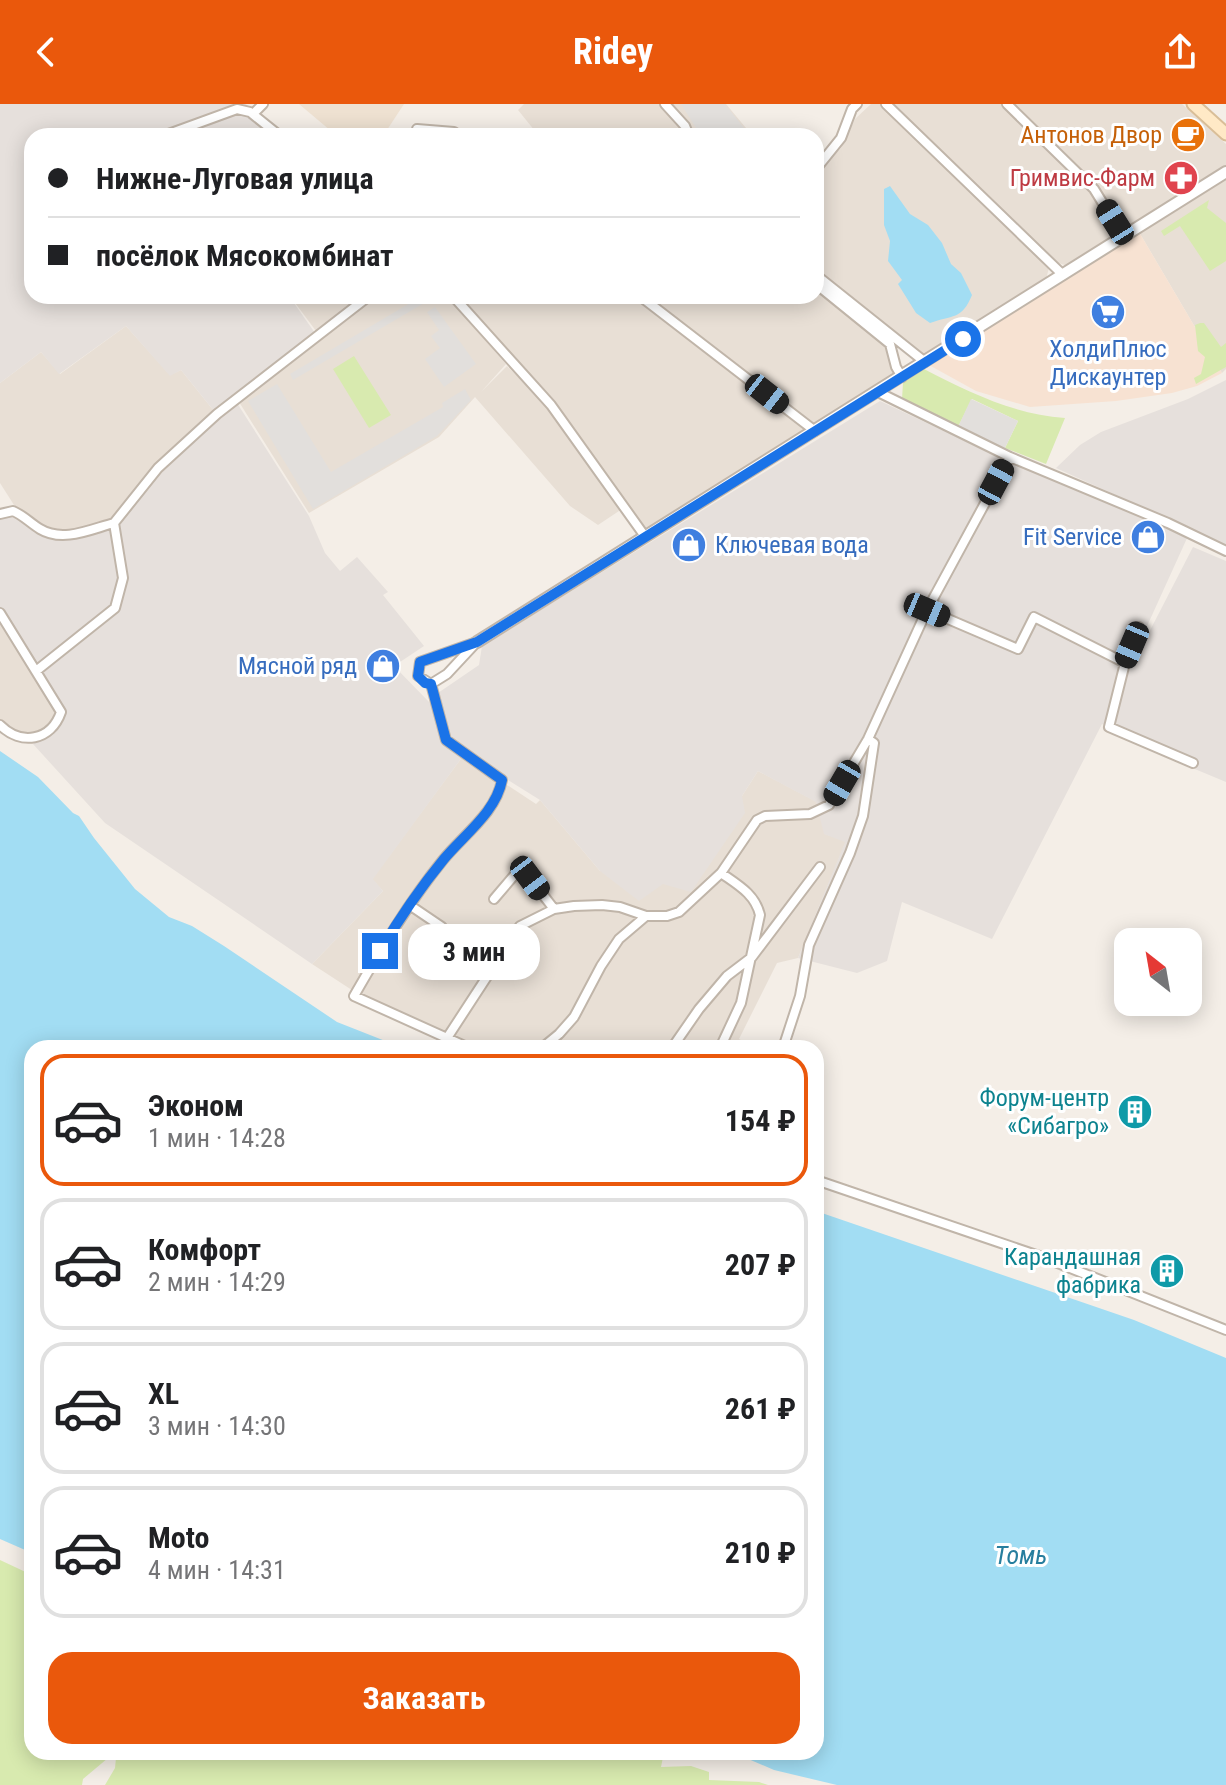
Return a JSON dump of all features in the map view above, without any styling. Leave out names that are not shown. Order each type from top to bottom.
[{"type":"main road","points":[[1193,104],[1226,134]]},
{"type":"street","points":[[253,114],[263,104]]},
{"type":"street","points":[[665,104],[686,128]]},
{"type":"street","points":[[824,159],[841,138],[857,104]]},
{"type":"street","points":[[886,104],[1063,275]]},
{"type":"street","points":[[1007,104],[1094,189],[1123,236]]},
{"type":"street","points":[[185,128],[237,109],[253,114],[270,128]]},
{"type":"street","points":[[477,642],[439,681],[425,683],[418,676],[420,662],[477,642],[1226,172]]},
{"type":"street","points":[[824,281],[925,362]]},
{"type":"street","points":[[824,290],[890,344],[902,377]]},
{"type":"street","points":[[0,514],[13,511],[55,535],[69,535],[114,523],[158,468],[217,414],[359,304]]},
{"type":"street","points":[[460,304],[551,405],[644,535]]},
{"type":"street","points":[[657,304],[815,431]]},
{"type":"street","points":[[878,392],[1010,457],[1168,523],[1226,551]]},
{"type":"street","points":[[447,1038],[516,930],[554,909],[602,905],[620,907],[646,916],[667,916],[679,912],[721,873],[750,826],[757,820],[765,816],[810,814],[829,805],[868,739],[927,610],[1010,457]]},
{"type":"street","points":[[36,671],[115,608],[123,578],[114,523]]},
{"type":"street","points":[[927,610],[1018,649],[1034,617],[1125,663]]},
{"type":"street","points":[[0,613],[61,712],[57,724],[36,737],[23,739],[0,725]]},
{"type":"street","points":[[1139,627],[1125,663],[1109,727],[1193,763]]},
{"type":"street","points":[[431,684],[446,740],[502,780],[500,792],[444,859],[393,928],[354,996],[451,1040]]},
{"type":"street","points":[[786,1040],[800,996],[809,945],[863,816],[874,743],[868,739]]},
{"type":"street","points":[[678,1040],[717,987],[752,957],[820,867]]},
{"type":"street","points":[[494,899],[517,872],[530,878],[554,909]]},
{"type":"street","points":[[721,873],[750,894],[758,905],[759,927],[741,1003],[724,1040]]},
{"type":"street","points":[[411,906],[442,927]]},
{"type":"street","points":[[552,1040],[574,1017],[619,939],[646,916]]},
{"type":"street","points":[[824,1183],[1045,1258],[1226,1330]]},
{"type":"shaded area","points":[[0,104],[246,104],[272,128],[24,128],[24,304],[295,304],[315,333],[214,411],[181,370],[170,376],[126,326],[59,374],[41,352],[0,383]]},
{"type":"shaded area","points":[[299,104],[404,104],[388,128],[328,128]]},
{"type":"shaded area","points":[[524,104],[726,104],[746,128],[533,128],[518,110]]},
{"type":"shaded area","points":[[681,104],[725,104],[744,128],[696,128]]},
{"type":"shaded area","points":[[871,104],[880,104],[1049,268],[1046,279],[924,358],[824,277],[824,166],[841,148],[855,119]]},
{"type":"shaded area","points":[[891,104],[1003,104],[1092,191],[1119,234],[1068,266],[1055,262]]},
{"type":"shaded area","points":[[1012,104],[1182,104],[1226,144],[1226,167],[1123,231],[1096,187]]},
{"type":"shaded area","points":[[1226,176],[1226,369],[1222,373],[1139,232]]},
{"type":"shaded area","points":[[1139,232],[1222,373],[1197,386],[1172,393],[1116,401],[1030,407],[976,391],[929,365]]},
{"type":"shaded area","points":[[824,293],[888,347],[897,375],[816,425],[658,304],[824,304]]},
{"type":"shaded area","points":[[296,304],[352,304],[316,331]]},
{"type":"shaded area","points":[[366,304],[453,304],[506,364],[481,392],[507,366],[548,407],[622,509],[598,525],[570,506],[475,397],[439,437],[309,513],[239,402]]},
{"type":"shaded area","points":[[408,304],[422,304],[293,380],[290,374]]},
{"type":"shaded area","points":[[464,304],[643,304],[807,431],[646,530],[555,401]]},
{"type":"shaded area","points":[[435,307],[476,364],[444,387],[425,359],[440,348],[431,336],[439,330],[427,312]]},
{"type":"shaded area","points":[[126,326],[170,375],[181,370],[214,411],[155,465],[109,521],[69,532],[43,529],[14,505],[0,483],[0,383],[41,352],[60,374]]},
{"type":"shaded area","points":[[1226,380],[1226,545],[1056,468],[1080,445],[1101,432],[1188,399]]},
{"type":"shaded area","points":[[277,384],[331,472],[443,407],[442,403],[465,389],[471,400],[437,436],[313,509],[248,401]]},
{"type":"shaded area","points":[[971,399],[1018,421],[1005,448],[958,427]]},
{"type":"shaded area","points":[[880,401],[1008,461],[1188,536],[1108,712],[1193,547],[1226,561],[1226,782],[1102,724],[992,939],[902,902],[887,961],[857,973],[798,958],[845,842],[824,834],[816,802],[758,771],[742,796],[745,813],[691,892],[663,884],[639,901],[600,871],[540,800],[449,738],[438,693],[479,665],[482,646]]},
{"type":"shaded area","points":[[237,403],[309,516],[325,553],[340,571],[357,557],[388,592],[383,595],[424,646],[394,666],[431,704],[443,742],[463,756],[373,879],[383,891],[312,964],[105,823],[33,744],[60,726],[65,712],[0,608],[0,517],[18,516],[41,534],[68,538],[114,525],[149,489],[159,470]]},
{"type":"shaded area","points":[[0,618],[58,713],[55,722],[35,734],[24,736],[0,721]]},
{"type":"shaded area","points":[[463,756],[536,804],[540,800],[600,871],[742,796],[758,771],[817,802],[825,834],[846,841],[798,958],[777,963],[741,1040],[447,1038],[358,994],[312,964],[383,891],[372,879]]},
{"type":"green space","points":[[1209,200],[1207,208],[1226,223],[1226,261],[1210,271],[1180,226],[1164,236],[1161,231]]},
{"type":"green space","points":[[1204,323],[1221,347],[1226,343],[1226,367],[1196,384],[1194,378],[1201,374],[1205,357],[1198,351],[1195,325]]},
{"type":"green space","points":[[354,356],[391,415],[369,428],[333,369]]},
{"type":"green space","points":[[922,368],[1009,407],[1065,418],[1046,464],[1005,448],[1018,421],[972,399],[958,427],[902,399],[903,383]]},
{"type":"green space","points":[[0,1560],[24,1571],[24,1760],[106,1760],[83,1779],[82,1785],[0,1785]]},
{"type":"green space","points":[[116,1760],[662,1760],[661,1767],[691,1766],[709,1772],[709,1780],[768,1785],[105,1785],[115,1768]]},
{"type":"water","points":[[890,186],[910,214],[928,225],[942,243],[951,264],[961,273],[972,295],[960,313],[930,323],[916,313],[898,284],[902,280],[888,261],[890,241],[884,225],[884,189]]},
{"type":"water","points":[[0,751],[38,777],[79,816],[135,889],[169,917],[192,926],[224,946],[337,1022],[383,1040],[24,1040],[24,1550],[0,1539]]},
{"type":"water","name":"Томь","points":[[824,1214],[1134,1320],[1226,1358],[1226,1785],[837,1785],[774,1770],[751,1760],[824,1760]]},
{"type":"place","name":"Антонов Двор","points":[[1188,135]]},
{"type":"place","name":"Гримвис-Фарм","points":[[1181,178]]},
{"type":"place","name":"ХолдиПлюс Дискаунтер","points":[[1108,312]]},
{"type":"place","name":"Fit Service","points":[[1148,537]]},
{"type":"place","name":"Ключевая вода","points":[[689,545]]},
{"type":"place","name":"Мясной ряд","points":[[383,666]]},
{"type":"place","name":"Форум-центр «Сибагро»","points":[[1135,1112]]},
{"type":"place","name":"Карандашная фабрика","points":[[1167,1271]]},
{"type":"route","points":[[380,951],[393,928],[444,859],[479,821],[500,792],[502,780],[446,740],[431,684],[418,676],[420,662],[477,642],[644,535],[963,339]]}]
